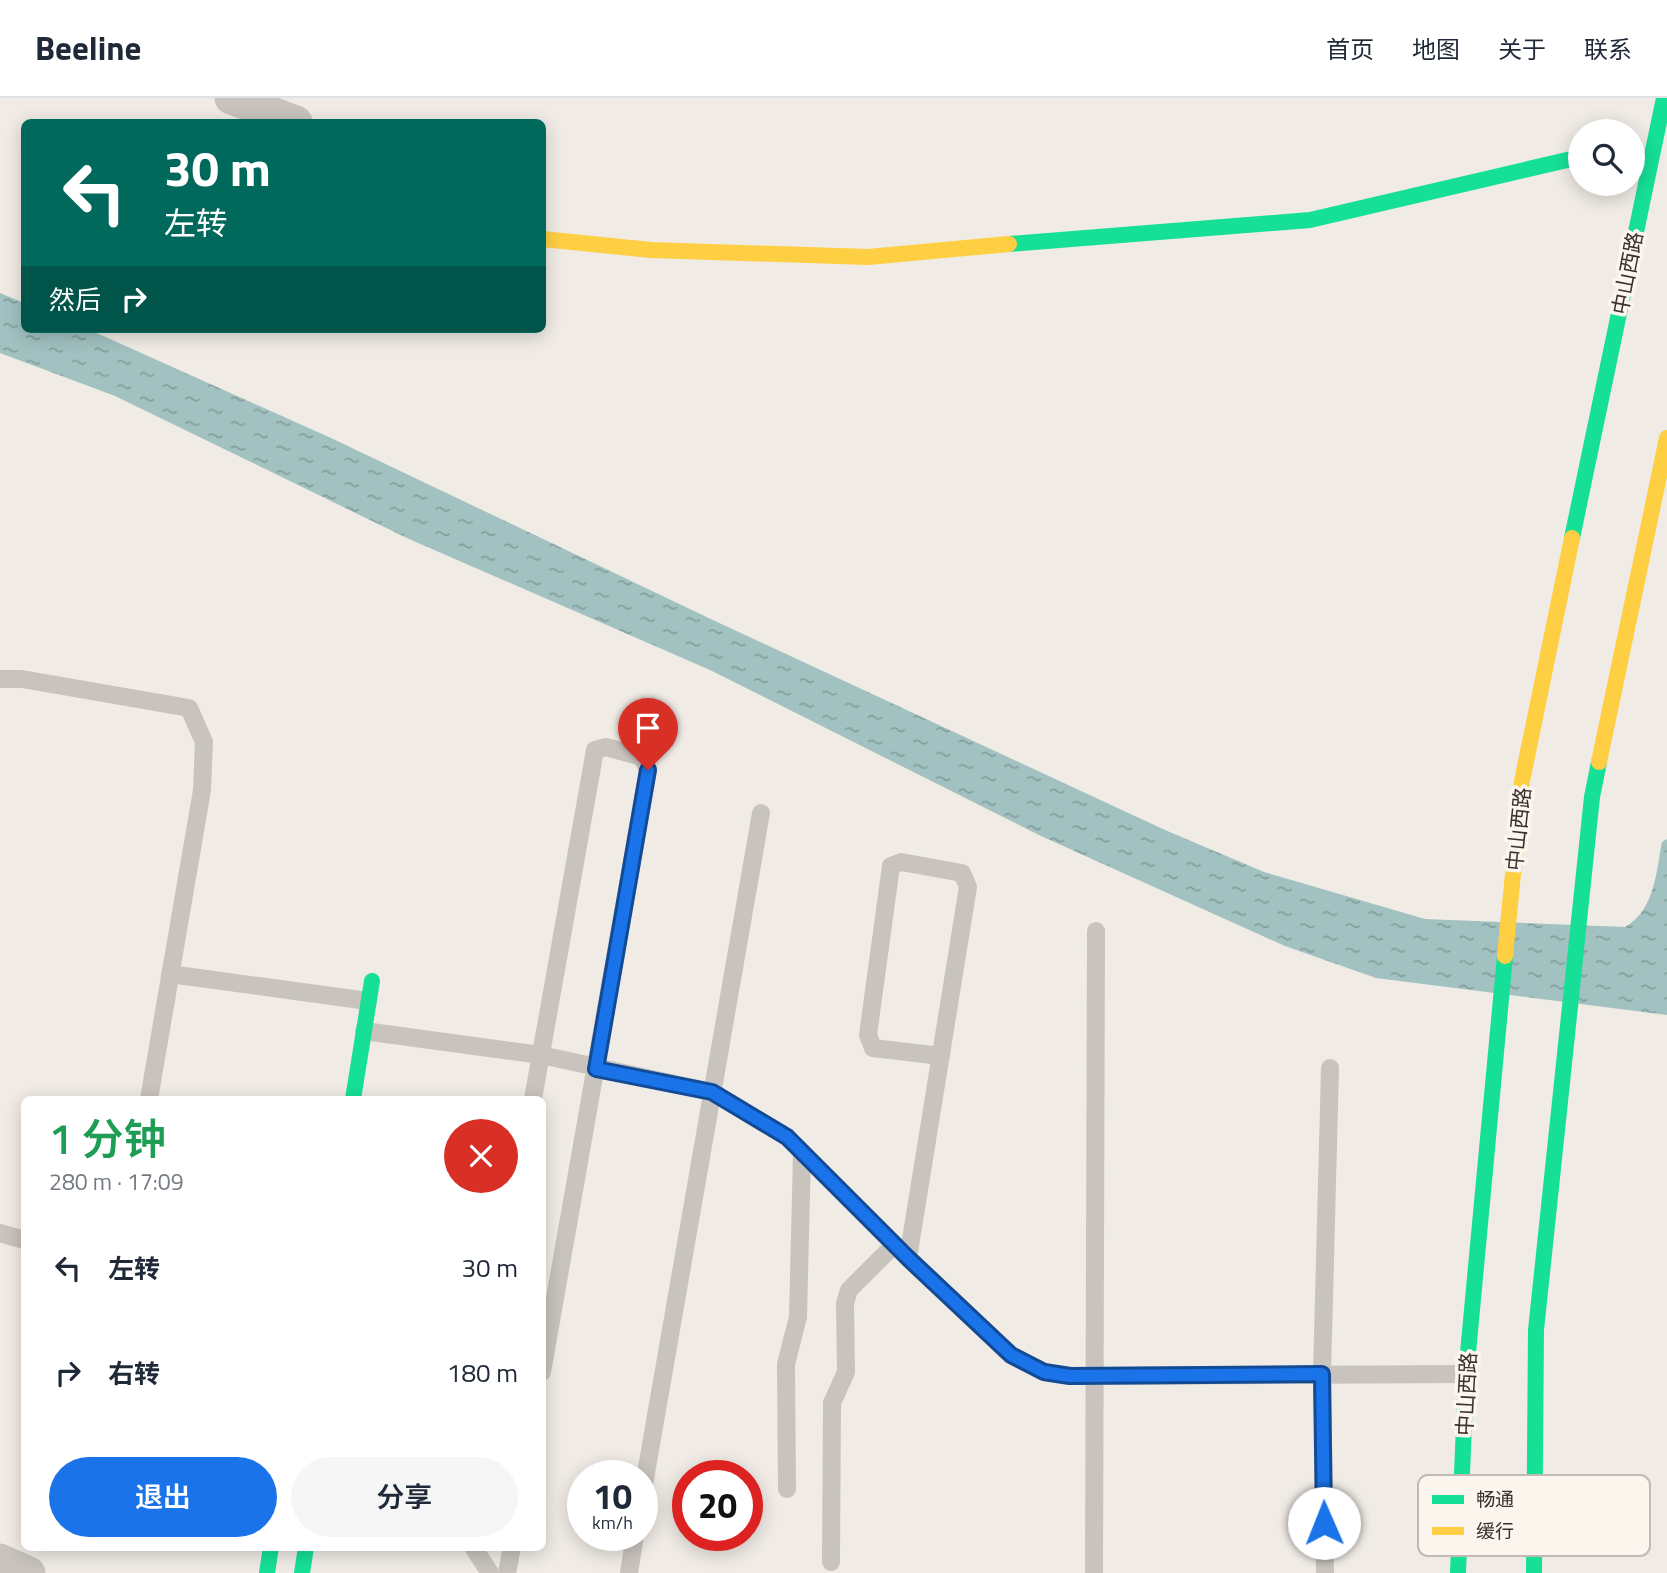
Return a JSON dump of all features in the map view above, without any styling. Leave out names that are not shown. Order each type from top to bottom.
[{"type":"main road","name":"中山西路","points":[[1462,1475],[1466,1374],[1522,781],[1656,116]]},
{"type":"main road","points":[[546,239],[651,250],[868,257],[1310,220],[1568,160]]},
{"type":"main road","points":[[1535,1475],[1536,1330],[1592,797],[1667,438]]},
{"type":"main road","points":[[353,1096],[372,981]]},
{"type":"main road","points":[[267,1573],[270,1551]]},
{"type":"main road","points":[[302,1573],[305,1551]]},
{"type":"street","points":[[231,98],[288,119]]},
{"type":"street","points":[[0,1560],[29,1573]]},
{"type":"lane","points":[[0,679],[22,679],[189,708],[204,742],[202,790],[150,1096]]},
{"type":"lane","points":[[534,1096],[595,750],[606,747],[642,757],[648,770],[546,1350]]},
{"type":"lane","points":[[648,1460],[761,813]]},
{"type":"lane","points":[[908,1258],[941,1056],[968,887],[962,873],[901,862],[891,866],[868,1035],[873,1048],[941,1056]]},
{"type":"lane","points":[[1094,1573],[1096,931]]},
{"type":"lane","points":[[170,974],[368,1001]]},
{"type":"lane","points":[[364,1031],[541,1055],[712,1092],[787,1137],[894,1245],[1011,1355],[1044,1372],[1070,1376],[1466,1374]]},
{"type":"lane","points":[[1325,1573],[1322,1374],[1330,1068]]},
{"type":"lane","points":[[787,1489],[786,1364],[798,1317],[802,1152]]},
{"type":"lane","points":[[0,1233],[21,1239]]},
{"type":"lane","points":[[831,1562],[832,1403],[846,1372],[845,1303],[849,1290],[894,1245]]},
{"type":"lane","points":[[475,1551],[489,1573]]},
{"type":"lane","points":[[507,1573],[511,1551]]},
{"type":"lane","points":[[629,1573],[632,1551]]},
{"type":"water","points":[[0,293],[21,302],[21,333],[97,333],[331,438],[715,621],[1165,830],[1264,872],[1425,919],[1625,927],[1643,911],[1648,901],[1656,878],[1662,842],[1667,839],[1667,1015],[1376,978],[1285,946],[1041,836],[710,670],[409,539],[115,396],[0,353]]},
{"type":"traffic: fast","points":[[1572,538],[1664,98]]},
{"type":"traffic: fast","points":[[1009,244],[1310,220],[1568,160]]},
{"type":"traffic: fast","points":[[1535,1475],[1536,1330],[1592,797],[1599,762]]},
{"type":"traffic: fast","points":[[1462,1475],[1466,1374],[1505,956]]},
{"type":"traffic: fast","points":[[353,1096],[372,981]]},
{"type":"traffic: fast","points":[[267,1573],[270,1551]]},
{"type":"traffic: fast","points":[[302,1573],[305,1551]]},
{"type":"traffic: fast","points":[[1458,1573],[1459,1556]]},
{"type":"traffic: fast","points":[[1534,1556],[1534,1573]]},
{"type":"traffic: slow","points":[[546,239],[651,250],[868,257],[1009,244]]},
{"type":"traffic: slow","points":[[1599,762],[1667,438]]},
{"type":"traffic: slow","points":[[1505,956],[1522,781],[1572,538]]},
{"type":"route","points":[[648,770],[596,1069],[712,1092],[787,1137],[908,1258],[1011,1355],[1044,1372],[1070,1376],[1322,1374],[1324,1523]]}]
